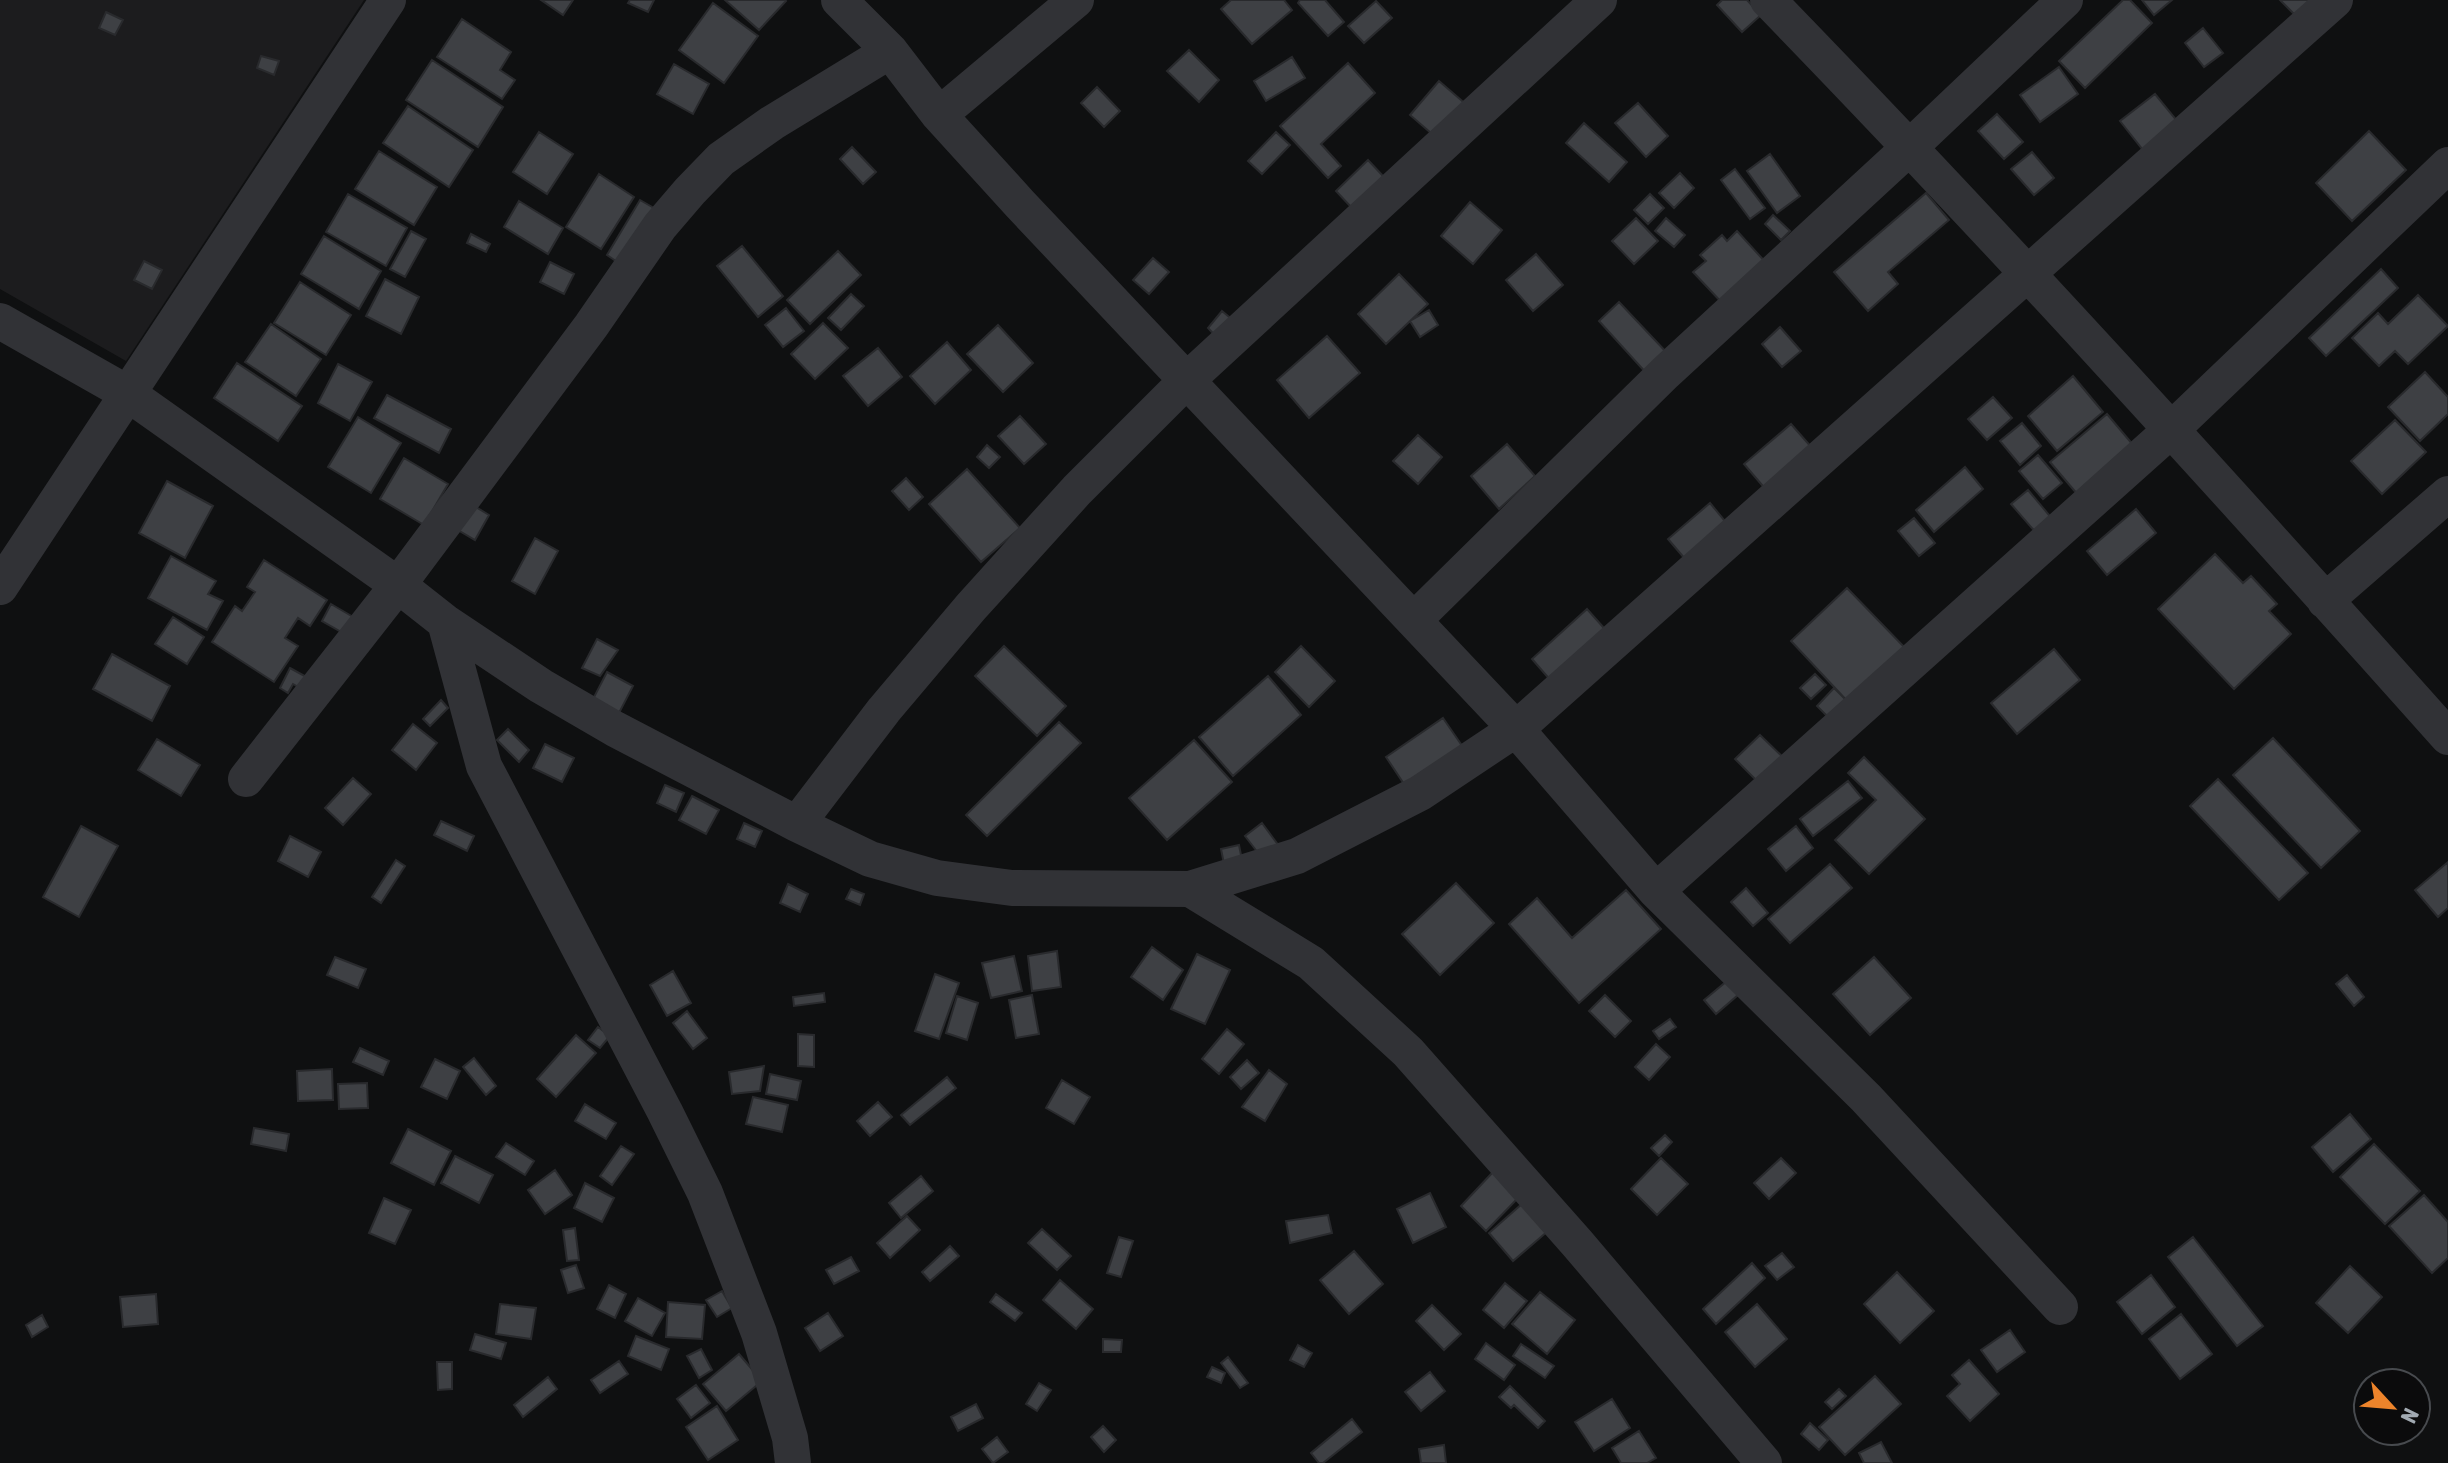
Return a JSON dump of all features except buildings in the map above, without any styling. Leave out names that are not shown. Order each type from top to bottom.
[{"type":"street","points":[[0,587],[388,0]]},
{"type":"street","points":[[839,0],[890,51],[939,115],[1186,381],[1516,729],[1656,891],[1866,1098],[2060,1307]]},
{"type":"street","points":[[939,115],[1076,0]]},
{"type":"street","points":[[797,824],[884,710],[971,607],[1077,490],[1186,381],[1599,0]]},
{"type":"street","points":[[1768,0],[2028,272],[2448,737]]},
{"type":"street","points":[[1414,620],[1665,373],[2065,0]]},
{"type":"street","points":[[0,321],[127,393],[398,585],[445,622],[541,686],[615,729],[870,859],[937,878],[1012,888],[1190,889],[1297,856],[1420,793],[1516,729],[2335,0]]},
{"type":"street","points":[[246,779],[398,585],[591,326],[660,226],[690,191],[721,159],[772,123],[890,51]]},
{"type":"street","points":[[1656,891],[2171,430],[2448,165]]},
{"type":"street","points":[[2325,601],[2448,494]]},
{"type":"street","points":[[445,622],[484,766],[705,1193],[759,1333],[790,1438],[793,1463]]},
{"type":"street","points":[[1190,889],[1311,963],[1408,1052],[1577,1243],[1764,1463]]},
{"type":"shaded area","points":[[0,0],[364,0],[126,361],[0,289]]}]
